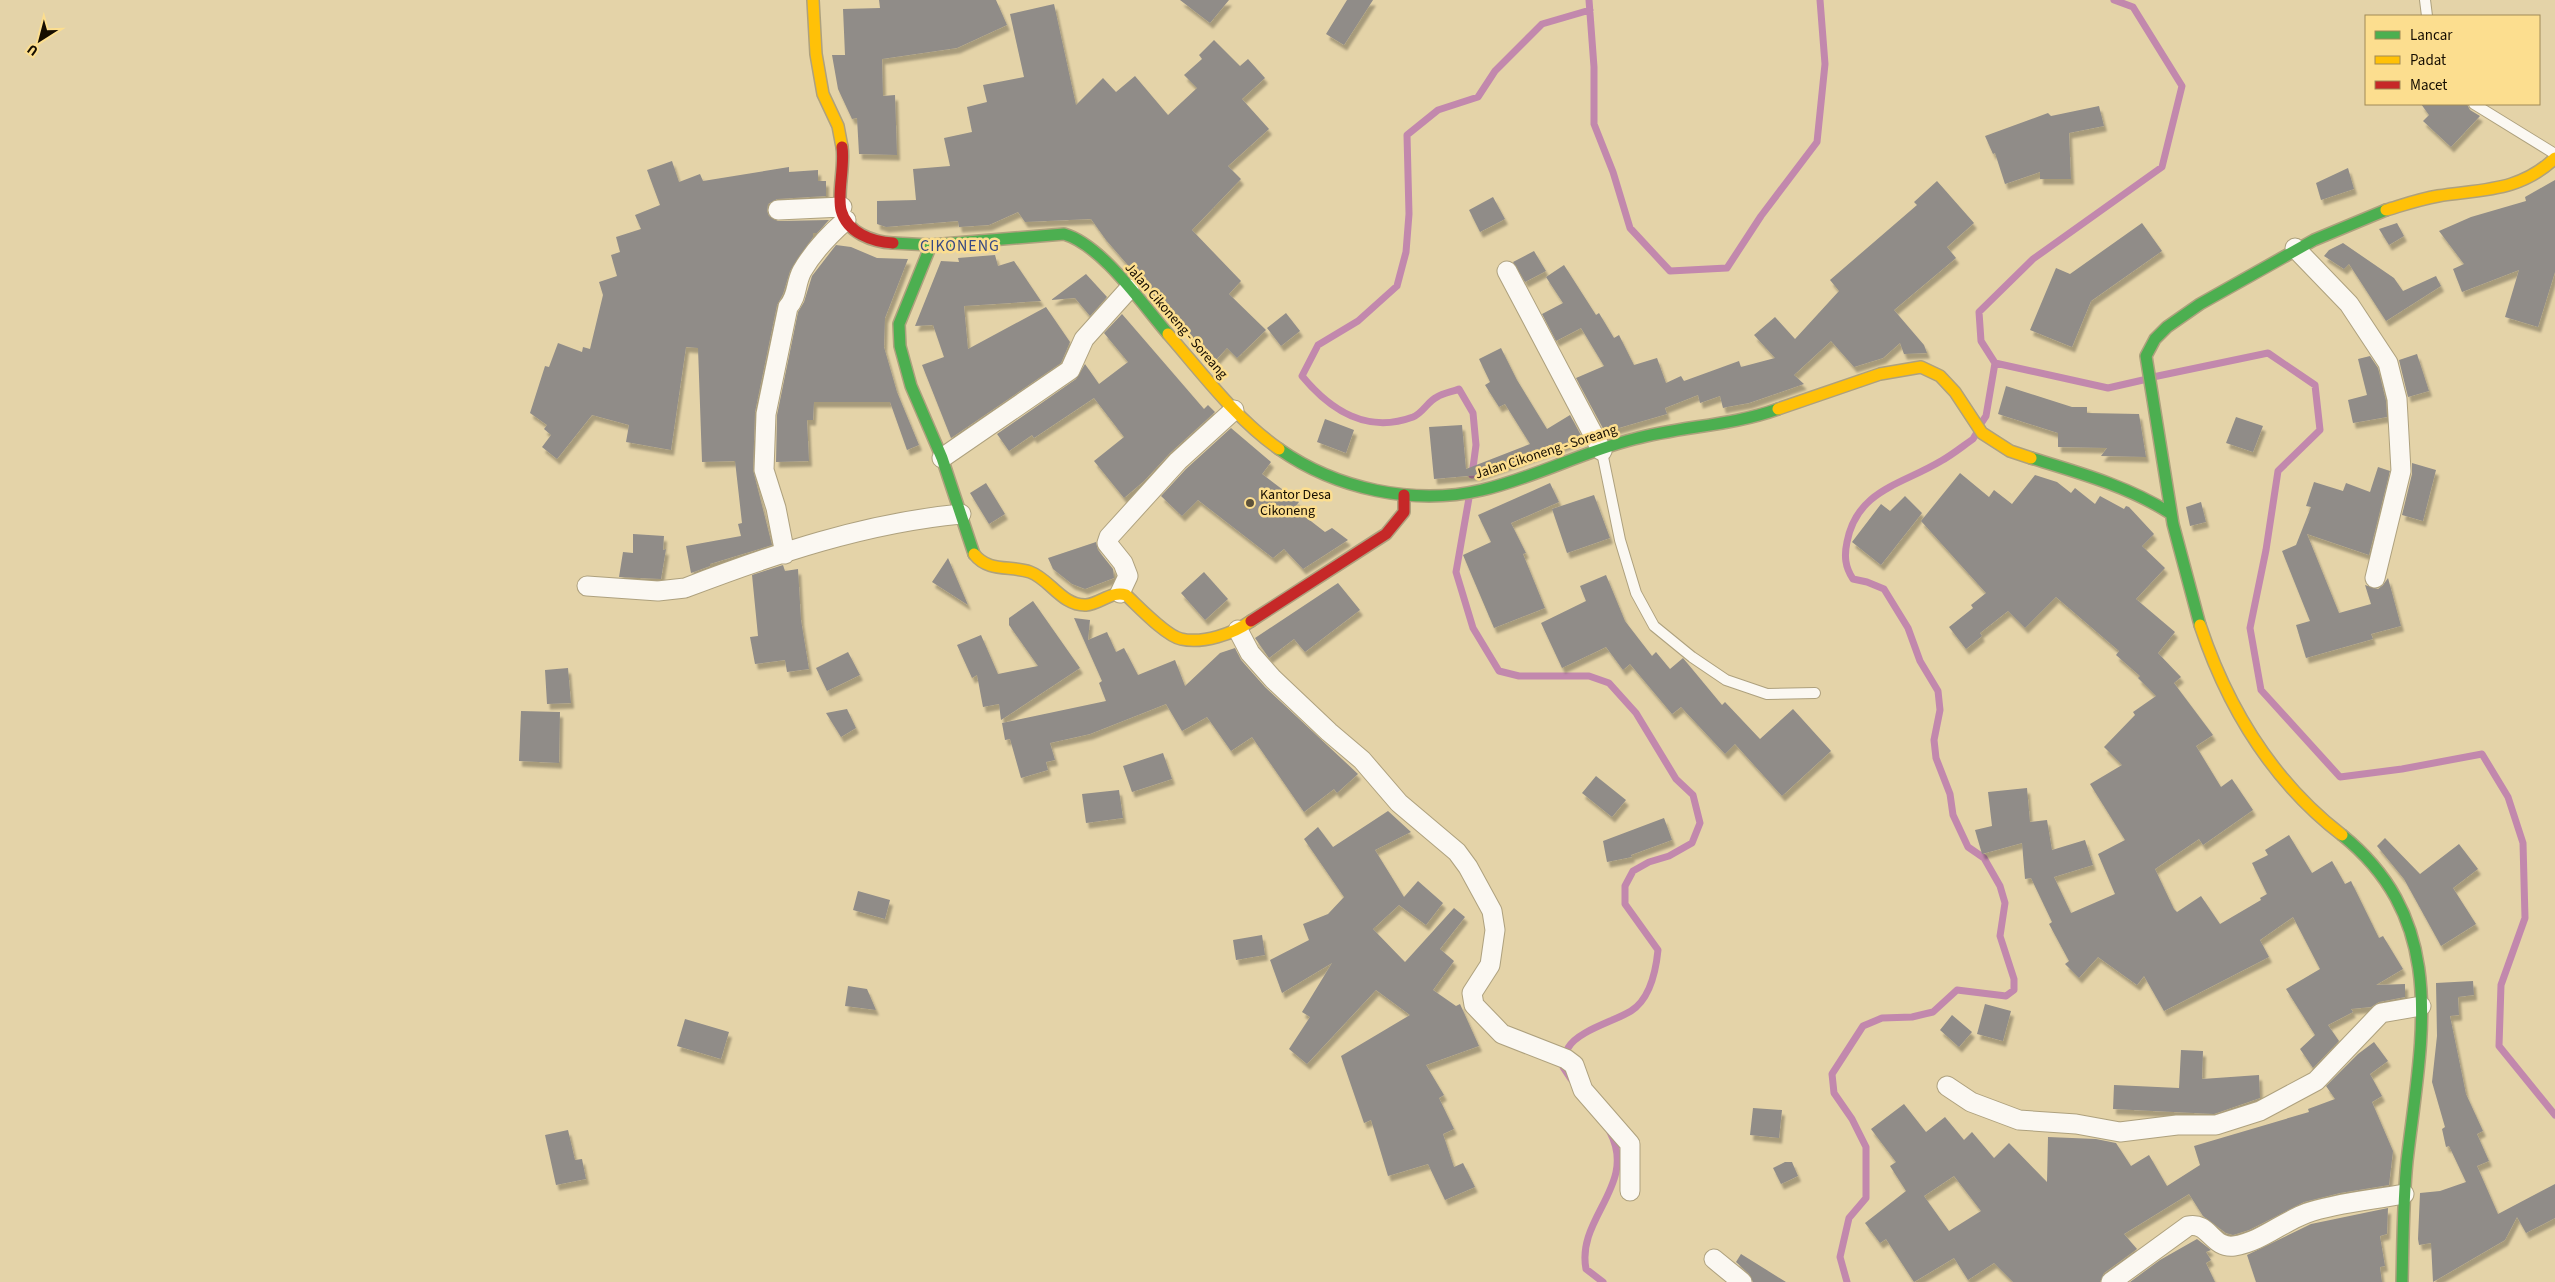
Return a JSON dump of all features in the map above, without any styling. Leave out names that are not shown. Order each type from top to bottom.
[{"type":"street","points":[[785,554],[776,508],[764,470],[766,414],[788,307],[797,294],[796,285],[802,271],[844,214],[843,154],[838,126],[823,94],[816,54],[813,0]]},
{"type":"street","points":[[2402,1282],[2404,1194],[2421,1009],[2415,942],[2408,919],[2398,899],[2377,871],[2350,842],[2317,816],[2289,788],[2250,737],[2232,704],[2202,633],[2185,578],[2170,514],[2146,356],[2161,332],[2217,295],[2295,248],[2379,211],[2442,195],[2492,191],[2527,180],[2539,175],[2555,158]]},
{"type":"street","points":[[778,210],[844,214]]},
{"type":"street","name":"Jalan Cikoneng - Soreang","points":[[844,214],[852,230],[878,242],[931,245],[1064,234],[1076,237],[1089,245],[1129,288],[1234,410],[1266,440],[1299,463],[1332,478],[1404,495],[1446,494],[1482,490],[1633,439],[1698,425],[1728,423],[1753,418],[1880,374],[1920,367],[1940,376],[1955,392],[1982,433],[1993,442],[2026,457],[2146,496],[2170,514]]},
{"type":"street","points":[[931,245],[899,324],[900,346],[912,386],[942,458],[974,555],[986,564],[1013,571],[1031,572],[1064,598],[1085,604],[1108,598],[1120,592],[1128,576],[1123,563],[1108,543],[1109,537],[1178,461],[1234,410]]},
{"type":"street","points":[[2295,248],[2349,304],[2388,363],[2397,399],[2401,471],[2375,578]]},
{"type":"street","points":[[1507,271],[1602,451]]},
{"type":"street","points":[[942,458],[1070,370],[1084,339],[1129,288]]},
{"type":"street","points":[[1120,592],[1126,595],[1149,617],[1180,638],[1216,638],[1238,630],[1386,534],[1404,512],[1404,495]]},
{"type":"street","points":[[587,586],[658,591],[685,588],[836,536],[914,518],[961,514]]},
{"type":"street","points":[[1238,630],[1250,653],[1273,679],[1329,732],[1362,760],[1400,803],[1458,852],[1492,911],[1495,930],[1490,965],[1472,993],[1474,1005],[1502,1034],[1566,1059],[1574,1065],[1583,1090],[1630,1144],[1630,1191]]},
{"type":"street","points":[[1947,1086],[1971,1102],[2019,1120],[2076,1124],[2120,1132],[2177,1125],[2216,1125],[2246,1117],[2316,1081],[2363,1029],[2381,1014],[2421,1009]]},
{"type":"street","points":[[2111,1282],[2188,1226],[2196,1225],[2205,1230],[2221,1245],[2236,1246],[2274,1231],[2307,1213],[2404,1194]]},
{"type":"street","points":[[1714,1259],[1742,1282]]},
{"type":"lane","points":[[2425,0],[2427,15]]},
{"type":"lane","points":[[2475,105],[2503,124],[2555,154]]},
{"type":"lane","points":[[1602,451],[1620,540],[1636,593],[1654,626],[1692,657],[1726,680],[1767,694],[1815,693]]},
{"type":"building","points":[[879,0],[996,0],[1007,25],[957,48],[882,59],[883,96],[895,95],[897,155],[859,154],[857,118],[852,119],[838,89],[832,55],[845,55],[843,9],[880,8]]},
{"type":"building","points":[[1180,0],[1229,0],[1210,23]]},
{"type":"building","points":[[1347,0],[1373,0],[1344,45],[1326,34]]},
{"type":"building","points":[[1054,4],[1076,105],[1103,78],[1116,92],[1135,76],[1168,115],[1197,88],[1184,75],[1202,59],[1199,55],[1214,40],[1240,66],[1248,59],[1265,78],[1242,99],[1269,129],[1228,166],[1241,179],[1192,230],[1241,281],[1229,294],[1266,330],[1237,358],[1227,348],[1213,363],[1106,240],[1091,219],[1025,222],[1018,212],[989,225],[959,227],[958,221],[886,227],[877,224],[877,201],[916,200],[913,169],[950,166],[944,138],[972,132],[967,107],[987,102],[983,85],[1024,77],[1010,14]]},
{"type":"building","points":[[2422,105],[2468,105],[2470,110],[2480,116],[2451,147],[2423,121],[2429,115]]},
{"type":"building","points":[[2099,106],[2104,126],[2069,133],[2071,179],[2040,179],[2040,172],[2005,184],[1995,153],[1993,154],[1985,136],[2048,113],[2051,116]]},
{"type":"building","points":[[672,161],[679,182],[700,174],[703,181],[789,167],[789,172],[818,170],[818,181],[826,181],[826,196],[777,199],[768,204],[767,211],[769,216],[778,221],[829,220],[817,233],[813,233],[813,237],[790,271],[783,294],[777,305],[755,412],[753,470],[772,545],[710,564],[710,566],[691,573],[686,546],[741,536],[738,524],[742,523],[735,461],[702,462],[698,348],[686,347],[671,450],[626,442],[629,425],[592,415],[557,459],[542,447],[551,435],[544,429],[547,425],[530,413],[545,366],[549,367],[558,343],[582,352],[583,347],[590,349],[603,295],[599,282],[617,276],[611,255],[620,252],[616,237],[641,229],[635,215],[660,205],[647,170]]},
{"type":"building","points":[[2348,168],[2354,189],[2321,200],[2316,183]]},
{"type":"building","points":[[2555,180],[2555,272],[2538,327],[2505,317],[2519,270],[2462,292],[2453,269],[2464,264],[2439,231],[2471,217],[2526,201],[2525,197]]},
{"type":"building","points":[[1937,181],[1974,223],[1947,247],[1956,258],[1894,310],[1924,345],[1927,353],[1904,354],[1900,343],[1883,358],[1854,367],[1831,341],[1794,375],[1804,384],[1749,403],[1723,408],[1720,396],[1700,403],[1698,395],[1665,408],[1667,414],[1605,432],[1576,378],[1604,366],[1581,328],[1556,341],[1542,314],[1563,303],[1546,277],[1564,265],[1596,315],[1599,313],[1614,338],[1619,335],[1634,365],[1657,358],[1666,383],[1681,376],[1684,381],[1739,361],[1741,367],[1775,358],[1754,335],[1775,317],[1795,339],[1839,291],[1830,280],[1917,205],[1914,202]]},
{"type":"building","points":[[1493,197],[1505,219],[1480,232],[1469,210]]},
{"type":"building","points":[[2142,223],[2162,251],[2091,301],[2072,347],[2030,330],[2056,268],[2070,274]]},
{"type":"building","points":[[2397,223],[2404,236],[2389,245],[2379,229]]},
{"type":"building","points":[[2343,243],[2394,278],[2403,291],[2436,276],[2441,286],[2386,321],[2349,264],[2344,269],[2324,256],[2329,250]]},
{"type":"building","points":[[836,245],[851,247],[877,258],[908,259],[885,318],[884,347],[897,392],[919,445],[907,450],[890,402],[814,402],[813,420],[807,420],[809,461],[776,462],[777,415],[798,312],[804,302],[812,276]]},
{"type":"building","points":[[1534,251],[1546,271],[1525,282],[1513,262]]},
{"type":"building","points":[[995,255],[998,266],[1014,261],[1041,301],[964,306],[968,349],[1046,307],[1070,342],[1061,363],[951,438],[922,365],[944,357],[933,325],[915,326],[941,261],[959,262],[958,258]]},
{"type":"building","points":[[1086,274],[1107,297],[1090,316],[1075,298],[1051,300]]},
{"type":"building","points":[[1286,313],[1300,331],[1281,346],[1267,328]]},
{"type":"building","points":[[1122,314],[1204,409],[1208,405],[1215,412],[1124,498],[1094,461],[1124,437],[1094,398],[1034,438],[1032,435],[1009,451],[997,434],[1076,379],[1085,364],[1099,384],[1128,362],[1104,333]]},
{"type":"building","points":[[1501,348],[1517,380],[1547,429],[1570,415],[1583,439],[1479,475],[1434,479],[1429,427],[1462,425],[1466,469],[1530,444],[1505,404],[1499,407],[1485,385],[1490,382],[1479,359]]},
{"type":"building","points":[[2417,354],[2429,391],[2408,397],[2399,360]]},
{"type":"building","points":[[2370,356],[2378,368],[2386,401],[2387,417],[2353,423],[2348,400],[2367,395],[2358,359]]},
{"type":"building","points":[[2006,386],[2072,407],[2087,407],[2087,413],[2139,414],[2146,457],[2101,456],[2107,448],[2058,447],[2058,433],[1998,414]]},
{"type":"building","points":[[2236,417],[2263,426],[2253,452],[2226,443]]},
{"type":"building","points":[[1325,419],[1354,430],[1346,453],[1317,442]]},
{"type":"building","points":[[1231,428],[1271,462],[1262,474],[1299,502],[1294,508],[1325,532],[1332,528],[1348,540],[1303,569],[1284,549],[1273,558],[1198,500],[1182,516],[1161,496],[1186,469]]},
{"type":"building","points":[[2412,463],[2436,470],[2423,521],[2402,515],[2412,474]]},
{"type":"building","points":[[2378,467],[2390,471],[2369,555],[2307,534],[2339,613],[2371,604],[2365,585],[2378,589],[2388,578],[2401,626],[2371,634],[2373,639],[2306,658],[2296,625],[2310,621],[2282,551],[2296,545],[2311,507],[2306,506],[2314,482],[2343,491],[2346,483],[2370,492]]},
{"type":"building","points":[[1960,473],[1989,497],[1994,490],[2012,504],[2035,475],[2057,482],[2071,493],[2075,488],[2095,504],[2100,496],[2124,509],[2126,506],[2129,507],[2154,534],[2142,546],[2165,568],[2136,599],[2175,632],[2158,653],[2181,677],[2174,683],[2213,735],[2196,746],[2221,787],[2232,779],[2253,810],[2203,845],[2199,839],[2155,869],[2174,909],[2177,912],[2201,896],[2220,924],[2261,900],[2260,898],[2267,894],[2252,863],[2268,855],[2265,850],[2289,835],[2312,873],[2332,861],[2345,884],[2351,881],[2379,938],[2383,936],[2403,969],[2376,985],[2405,984],[2405,997],[2379,1002],[2371,1007],[2351,1009],[2353,1012],[2328,1025],[2339,1041],[2313,1068],[2300,1049],[2315,1035],[2286,989],[2320,969],[2293,917],[2260,940],[2269,957],[2164,1011],[2144,976],[2137,985],[2098,957],[2079,978],[2065,964],[2069,961],[2049,924],[2052,922],[2031,878],[2025,879],[2022,843],[1982,854],[1975,830],[1992,826],[1988,792],[2027,788],[2030,822],[2047,820],[2052,850],[2085,840],[2093,865],[2054,877],[2071,913],[2115,894],[2098,854],[2125,840],[2090,784],[2122,765],[2104,747],[2135,715],[2133,712],[2156,696],[2138,678],[2140,676],[2116,655],[2119,651],[2056,597],[2025,628],[2008,611],[1980,633],[1982,636],[1966,649],[1949,627],[1973,608],[1971,605],[1986,593],[1921,521]]},
{"type":"building","points":[[986,483],[1005,514],[989,524],[970,493]]},
{"type":"building","points":[[1550,483],[1559,502],[1511,523],[1526,553],[1523,554],[1545,608],[1494,628],[1463,555],[1491,542],[1478,515]]},
{"type":"building","points":[[1594,495],[1610,538],[1567,553],[1552,509]]},
{"type":"building","points":[[1905,496],[1922,513],[1881,565],[1852,542],[1881,504],[1890,511]]},
{"type":"building","points":[[2201,502],[2206,522],[2190,526],[2186,507]]},
{"type":"building","points":[[633,534],[664,536],[663,550],[666,549],[661,579],[619,577],[623,552],[633,553]]},
{"type":"building","points":[[1096,542],[1098,550],[1113,569],[1114,578],[1085,589],[1072,584],[1053,569],[1048,558]]},
{"type":"building","points":[[948,558],[968,605],[932,582]]},
{"type":"building","points":[[783,565],[785,571],[798,569],[801,620],[809,669],[787,672],[785,660],[755,664],[750,637],[758,636],[752,575]]},
{"type":"building","points":[[1204,572],[1228,599],[1205,620],[1181,593]]},
{"type":"building","points":[[1606,575],[1625,621],[1652,656],[1656,652],[1670,669],[1683,658],[1722,705],[1725,702],[1760,739],[1793,709],[1831,751],[1782,796],[1735,744],[1725,754],[1681,707],[1672,714],[1630,664],[1623,670],[1606,647],[1562,668],[1541,623],[1586,601],[1580,586]]},
{"type":"building","points":[[1338,583],[1360,610],[1305,652],[1294,639],[1269,658],[1255,638]]},
{"type":"building","points":[[1033,601],[1080,668],[1001,720],[999,704],[983,707],[977,675],[972,678],[957,645],[981,635],[998,674],[1038,666],[1009,625],[1009,618]]},
{"type":"building","points":[[1074,618],[1090,620],[1088,640],[1107,632],[1116,652],[1124,648],[1138,675],[1175,660],[1185,686],[1220,653],[1235,648],[1241,660],[1265,687],[1358,774],[1337,793],[1334,789],[1304,812],[1252,737],[1231,751],[1207,717],[1182,731],[1166,704],[1090,734],[1050,743],[1055,760],[1046,762],[1048,770],[1021,778],[1010,739],[1005,740],[1002,723],[1106,701],[1099,683],[1102,681]]},
{"type":"building","points":[[848,652],[860,675],[827,691],[816,668]]},
{"type":"building","points":[[568,668],[571,703],[547,704],[545,670]]},
{"type":"building","points":[[847,709],[856,728],[841,737],[826,713]]},
{"type":"building","points":[[521,711],[560,712],[559,763],[519,761]]},
{"type":"building","points":[[1163,753],[1172,779],[1132,792],[1123,766]]},
{"type":"building","points":[[1596,776],[1626,800],[1612,817],[1582,793]]},
{"type":"building","points":[[1119,790],[1123,818],[1086,823],[1082,794]]},
{"type":"building","points":[[1388,811],[1411,832],[1375,850],[1404,897],[1418,881],[1443,903],[1426,925],[1399,905],[1373,929],[1405,962],[1454,908],[1465,917],[1440,949],[1454,961],[1433,990],[1456,1006],[1460,1004],[1479,1046],[1426,1065],[1444,1095],[1439,1098],[1454,1129],[1443,1134],[1454,1167],[1463,1163],[1475,1187],[1445,1200],[1428,1164],[1388,1176],[1371,1120],[1364,1123],[1341,1056],[1410,1015],[1376,990],[1307,1064],[1289,1049],[1310,1017],[1302,1012],[1332,963],[1282,993],[1270,960],[1309,940],[1303,924],[1328,914],[1344,897],[1304,839],[1318,827],[1333,847]]},
{"type":"building","points":[[1664,818],[1672,840],[1631,855],[1632,857],[1607,862],[1603,841]]},
{"type":"building","points":[[2385,838],[2420,874],[2459,844],[2478,869],[2453,888],[2476,924],[2441,946],[2404,879],[2377,846]]},
{"type":"building","points":[[858,891],[890,900],[885,919],[853,910]]},
{"type":"building","points":[[1262,935],[1265,955],[1236,960],[1233,940]]},
{"type":"building","points":[[2473,981],[2474,995],[2458,997],[2459,1015],[2450,1016],[2466,1094],[2483,1131],[2477,1134],[2489,1161],[2477,1166],[2498,1214],[2555,1184],[2555,1218],[2526,1233],[2517,1217],[2505,1240],[2433,1282],[2431,1243],[2419,1245],[2418,1239],[2420,1193],[2440,1191],[2466,1182],[2449,1146],[2446,1147],[2442,1129],[2445,1127],[2432,1082],[2437,1036],[2436,983]]},
{"type":"building","points":[[848,986],[867,989],[876,1010],[845,1006]]},
{"type":"building","points":[[1985,1004],[2011,1011],[2003,1041],[1977,1034]]},
{"type":"building","points":[[1952,1015],[1972,1032],[1959,1047],[1940,1030]]},
{"type":"building","points":[[685,1019],[729,1032],[721,1059],[677,1046]]},
{"type":"building","points":[[2374,1042],[2388,1061],[2370,1074],[2382,1096],[2372,1102],[2393,1151],[2389,1185],[2340,1193],[2304,1202],[2249,1230],[2233,1235],[2226,1233],[2203,1216],[2189,1194],[2124,1234],[2137,1249],[2104,1273],[2100,1282],[2013,1282],[1994,1263],[1968,1280],[1954,1258],[1914,1282],[1886,1239],[1880,1243],[1865,1223],[1906,1191],[1890,1166],[1896,1162],[1871,1129],[1904,1104],[1926,1132],[1945,1117],[1964,1140],[1972,1132],[1994,1158],[2009,1143],[2047,1182],[2048,1137],[2096,1139],[2116,1143],[2131,1166],[2149,1155],[2167,1186],[2200,1165],[2194,1146],[2309,1112],[2308,1109],[2335,1099],[2326,1086],[2358,1054]],"holes":[[[1954,1176],[1981,1211],[1949,1231],[1924,1196]]]},
{"type":"building","points":[[2181,1050],[2203,1051],[2202,1079],[2259,1075],[2260,1098],[2214,1114],[2113,1109],[2114,1085],[2179,1088]]},
{"type":"building","points":[[1753,1108],[1782,1110],[1779,1138],[1750,1135]]},
{"type":"building","points":[[568,1130],[575,1160],[582,1159],[586,1179],[556,1185],[545,1135]]},
{"type":"building","points":[[1785,1162],[1792,1162],[1798,1176],[1781,1184],[1773,1168]]},
{"type":"building","points":[[2388,1208],[2387,1234],[2380,1236],[2385,1266],[2380,1267],[2382,1282],[2256,1282],[2247,1255],[2311,1224]]},
{"type":"building","points":[[2197,1239],[2211,1250],[2206,1252],[2211,1260],[2206,1263],[2215,1282],[2130,1282],[2160,1260]]},
{"type":"building","points":[[1741,1254],[1786,1282],[1753,1282],[1749,1274],[1736,1262]]},
{"type":"waterway","points":[[1589,0],[1594,67],[1594,124],[1613,172],[1630,228],[1670,271],[1727,268],[1761,216],[1817,142],[1825,64],[1820,0]]},
{"type":"waterway","points":[[2114,0],[2133,7],[2182,86],[2162,167],[2033,259],[1979,312],[1981,341],[1995,363],[2108,388],[2143,380]]},
{"type":"waterway","points":[[1472,475],[1476,445],[1473,413],[1459,389],[1442,394],[1413,417],[1396,422],[1380,423],[1365,421],[1338,409],[1325,400],[1302,376],[1318,345],[1358,321],[1397,286],[1406,252],[1409,214],[1407,135],[1438,110],[1478,97],[1495,71],[1542,24],[1590,10]]},
{"type":"waterway","points":[[2153,377],[2268,353],[2315,385],[2320,430],[2278,471],[2266,550],[2250,628],[2261,690],[2340,777],[2402,769],[2482,754],[2508,797],[2523,843],[2525,918],[2501,985],[2499,1046],[2555,1115]]},
{"type":"waterway","points":[[1982,422],[1986,416],[1995,363]]},
{"type":"waterway","points":[[1847,1282],[1840,1257],[1849,1218],[1866,1198],[1866,1147],[1852,1119],[1834,1093],[1832,1074],[1863,1026],[1882,1018],[1912,1017],[1933,1012],[1957,990],[2006,996],[2014,990],[2014,979],[2000,936],[2005,903],[2000,886],[1984,858],[1968,847],[1953,815],[1950,794],[1936,758],[1934,740],[1940,710],[1938,691],[1920,661],[1908,628],[1884,589],[1853,579],[1848,570],[1845,557],[1852,525],[1860,511],[1871,500],[1896,483],[1945,459],[1973,439],[1976,434]]},
{"type":"waterway","points":[[1469,498],[1456,572],[1473,628],[1499,671],[1519,676],[1589,676],[1609,683],[1636,713],[1676,779],[1693,795],[1700,823],[1692,843],[1669,856],[1649,862],[1633,871],[1625,886],[1625,904],[1658,950],[1654,975],[1647,992],[1638,1006],[1624,1015],[1579,1036],[1568,1048],[1563,1067],[1571,1079]]},
{"type":"waterway","points":[[1603,1282],[1586,1269],[1585,1251],[1589,1234],[1612,1185],[1617,1169],[1617,1151],[1610,1132]]},
{"type":"traffic: fast","points":[[2200,625],[2173,524],[2146,356],[2155,339],[2167,327],[2200,304],[2314,240],[2386,210]]},
{"type":"traffic: fast","points":[[893,243],[931,245],[1064,234],[1078,240],[1093,250],[1107,263],[1134,292],[1168,334]]},
{"type":"traffic: fast","points":[[931,245],[899,324],[900,346],[911,386],[942,458],[974,554]]},
{"type":"traffic: fast","points":[[1279,449],[1325,475],[1350,484],[1403,495],[1430,496],[1456,494],[1501,485],[1615,444],[1670,431],[1724,423],[1778,409]]},
{"type":"traffic: fast","points":[[2031,458],[2120,488],[2154,503],[2170,513]]},
{"type":"traffic: fast","points":[[2342,835],[2377,869],[2400,906],[2414,945],[2421,986],[2418,1071],[2407,1161],[2403,1222],[2402,1282]]},
{"type":"traffic: slow","points":[[813,0],[816,54],[823,94],[838,126],[842,147]]},
{"type":"traffic: slow","points":[[2386,210],[2431,197],[2485,190],[2514,183],[2542,169],[2555,158]]},
{"type":"traffic: slow","points":[[1168,334],[1234,410],[1279,449]]},
{"type":"traffic: slow","points":[[1778,409],[1880,374],[1921,367],[1940,376],[1955,392],[1982,433],[2010,451],[2031,458]]},
{"type":"traffic: slow","points":[[974,554],[986,564],[1022,570],[1037,575],[1063,597],[1078,604],[1091,604],[1116,594],[1126,595],[1160,627],[1181,639],[1199,640],[1218,637],[1236,630],[1251,621]]},
{"type":"traffic: slow","points":[[2200,625],[2224,686],[2255,741],[2294,791],[2342,835]]},
{"type":"traffic: jam","points":[[842,147],[843,162],[840,203],[844,218],[849,225],[862,235],[877,241],[893,243]]},
{"type":"traffic: jam","points":[[1251,621],[1386,534],[1404,512],[1404,495]]},
{"type":"place","name":"Kantor Desa Cikoneng","points":[[1250,503]]},
{"type":"district","name":"CIKONENG","points":[[960,246]]}]
